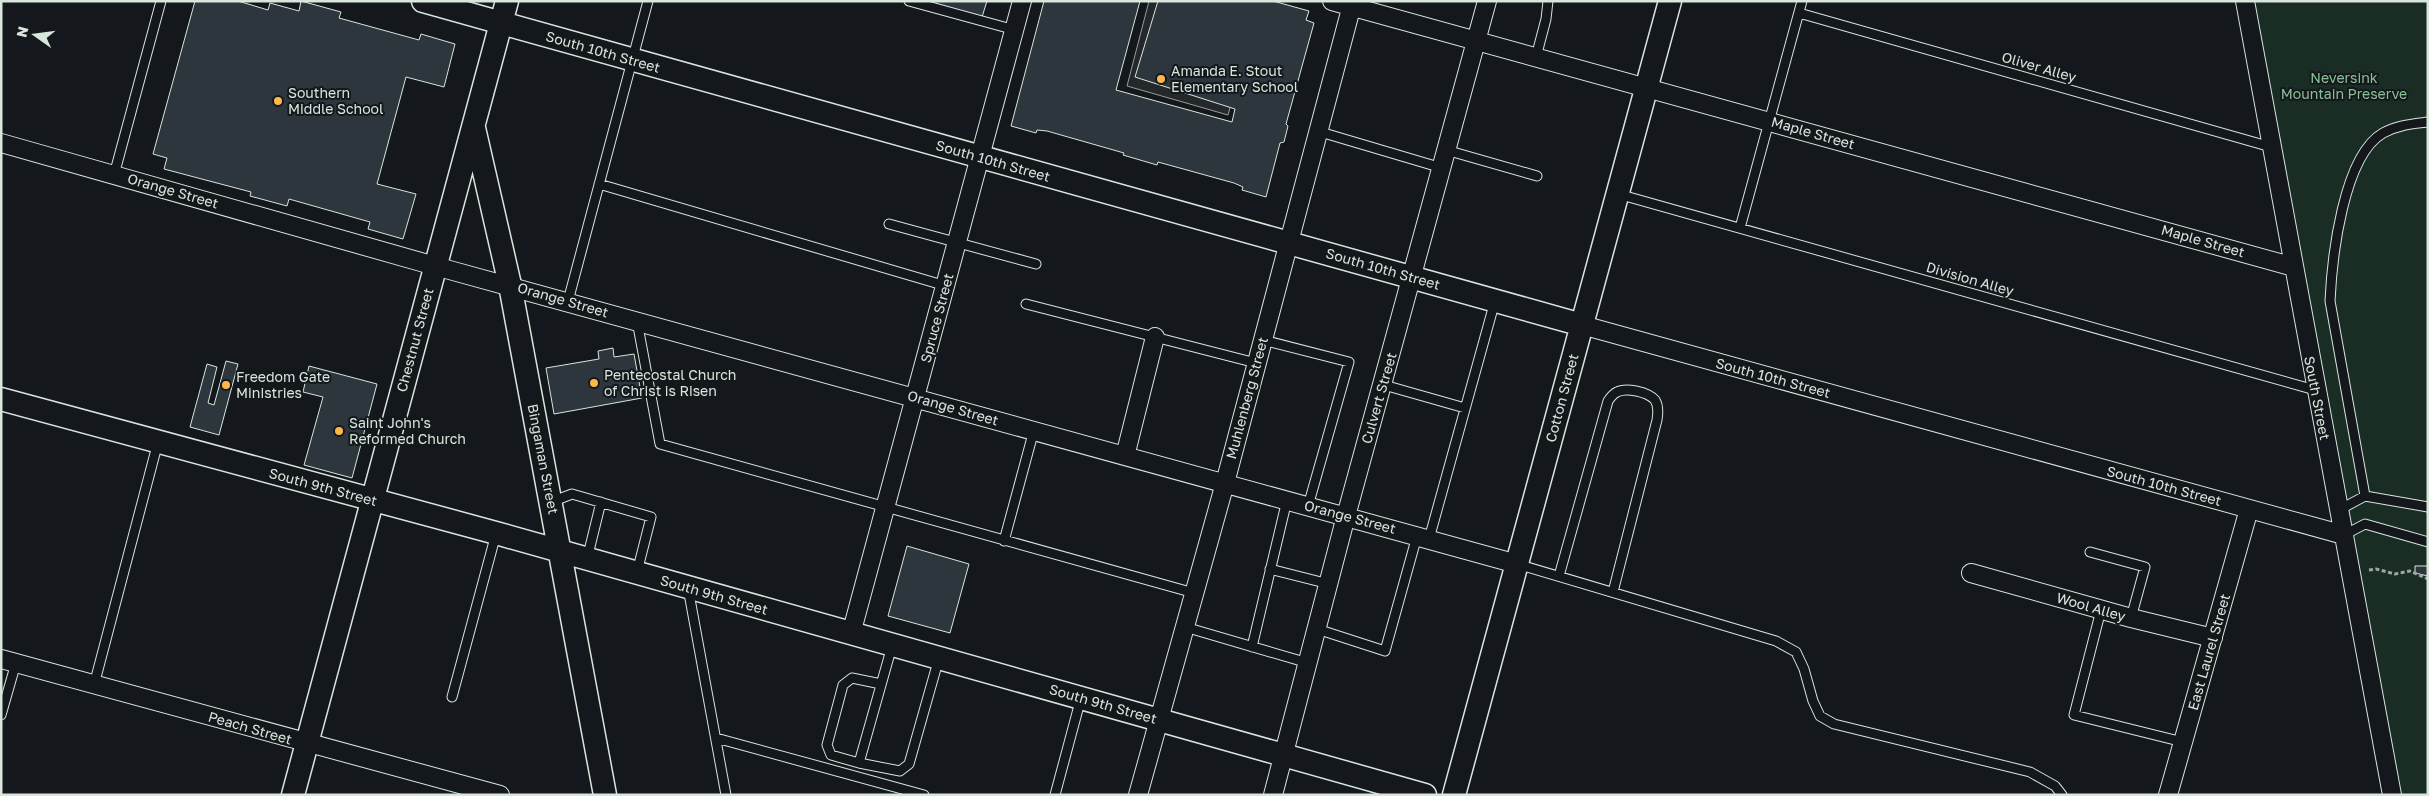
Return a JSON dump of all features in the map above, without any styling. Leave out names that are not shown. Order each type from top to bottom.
[{"type":"street","name":"South 10th Street","points":[[423,1],[504,12],[633,60],[1495,301],[2344,535]]},
{"type":"street","name":"Spruce Street","points":[[851,634],[1022,1]]},
{"type":"street","name":"Maple Street","points":[[1332,1],[1352,4],[2294,266]]},
{"type":"street","name":"Culvert Street","points":[[1273,795],[1346,516],[1413,278],[1487,1]]},
{"type":"street","name":"Cotton Street","points":[[1454,795],[1670,1]]},
{"type":"street","name":"South Street","points":[[2245,1],[2315,390],[2392,795]]},
{"type":"street","name":"Muhlenberg Street","points":[[1138,795],[1225,483],[1317,130],[1352,4]]},
{"type":"street","name":"Chestnut Street","points":[[293,795],[504,12]]},
{"type":"street","name":"Bingaman Street","points":[[473,125],[510,285],[605,795]]},
{"type":"street","name":"Orange Street","points":[[1,143],[435,266],[510,285],[1517,564]]},
{"type":"street","points":[[1125,456],[1155,337]]},
{"type":"street","name":"South 9th Street","points":[[1,399],[372,501],[496,533],[1425,795]]},
{"type":"street","name":"East Laurel Street","points":[[2168,795],[2249,509]]},
{"type":"street","name":"Wool Alley","points":[[1971,573],[2101,610],[2213,638]]},
{"type":"street","name":"Peach Street","points":[[9,661],[480,792],[500,795]]},
{"type":"lane","points":[[114,175],[161,1]]},
{"type":"lane","points":[[568,301],[648,1]]},
{"type":"lane","points":[[909,1],[1015,30]]},
{"type":"lane","points":[[1536,56],[1546,19],[1548,1]]},
{"type":"lane","points":[[1740,228],[1802,1]]},
{"type":"lane","name":"Oliver Alley","points":[[1799,13],[2271,147]]},
{"type":"lane","points":[[2365,496],[2330,301],[2331,276],[2347,187],[2363,153],[2382,134],[2402,125],[2428,122]]},
{"type":"lane","points":[[1317,130],[1442,168]]},
{"type":"lane","points":[[1446,150],[1537,176]]},
{"type":"lane","points":[[599,184],[946,286]]},
{"type":"lane","name":"Division Alley","points":[[1618,194],[2315,390]]},
{"type":"lane","points":[[889,224],[1036,264]]},
{"type":"lane","points":[[1317,629],[1385,652],[1465,408],[1495,301]]},
{"type":"lane","points":[[1026,304],[1256,363]]},
{"type":"lane","points":[[637,320],[660,444],[1194,593]]},
{"type":"lane","points":[[1262,340],[1349,362],[1308,506]]},
{"type":"lane","points":[[1383,382],[1391,387],[1465,408]]},
{"type":"lane","points":[[1558,576],[1608,401],[1616,392],[1627,390],[1644,394],[1655,400],[1658,409],[1657,420],[1613,592]]},
{"type":"lane","points":[[1004,541],[1034,430]]},
{"type":"lane","points":[[94,685],[158,442]]},
{"type":"lane","points":[[551,502],[572,494],[651,517],[637,573]]},
{"type":"lane","points":[[2339,510],[2365,496],[2428,507]]},
{"type":"lane","points":[[1252,646],[1287,500]]},
{"type":"lane","points":[[587,559],[601,502]]},
{"type":"lane","points":[[2344,535],[2365,524],[2428,542]]},
{"type":"lane","points":[[452,698],[496,533]]},
{"type":"lane","points":[[2090,552],[2145,567],[2131,618]]},
{"type":"lane","points":[[1517,564],[1776,641],[1796,652],[1804,669],[1820,716],[1834,724],[2030,772],[2055,786],[2062,795]]},
{"type":"lane","points":[[1270,569],[1329,584]]},
{"type":"lane","points":[[688,588],[726,795]]},
{"type":"lane","points":[[2101,610],[2074,715],[2183,742]]},
{"type":"lane","points":[[1185,627],[1308,663]]},
{"type":"lane","points":[[859,763],[892,645]]},
{"type":"lane","points":[[881,684],[852,678],[843,685],[827,745],[831,755],[900,771],[909,764],[939,658]]},
{"type":"lane","points":[[1,715],[9,661]]},
{"type":"lane","points":[[1055,795],[1081,698]]},
{"type":"lane","points":[[716,738],[924,795]]},
{"type":"path","points":[[2365,571],[2376,569],[2396,574],[2410,571],[2428,579]]},
{"type":"green space","name":"Neversink Mountain Preserve","points":[[2245,1],[2428,1],[2428,795],[2392,795]]},
{"type":"shaded area","points":[[1149,1],[1177,1],[1253,22],[1228,115],[1127,86]]},
{"type":"building","name":"Southern Middle School","points":[[195,1],[238,1],[268,10],[270,3],[299,11],[301,1],[341,12],[339,18],[419,40],[421,34],[455,44],[444,87],[406,77],[377,184],[416,194],[403,239],[368,229],[370,222],[289,199],[287,206],[250,196],[251,192],[164,169],[167,158],[153,154]]},
{"type":"building","points":[[926,1],[987,1],[982,17]]},
{"type":"building","name":"Amanda E. Stout Elementary School","points":[[1044,1],[1140,1],[1116,90],[1232,122],[1235,109],[1135,77],[1158,1],[1273,1],[1309,11],[1306,20],[1314,23],[1286,124],[1288,126],[1284,142],[1280,143],[1266,197],[1242,190],[1243,187],[1234,183],[1158,162],[1157,165],[1123,155],[1124,153],[1047,131],[1037,130],[1036,133],[1011,126]]},
{"type":"building","name":"Pentecostal Church of Christ is Risen","points":[[613,348],[614,357],[634,354],[642,398],[554,414],[546,368],[599,359],[598,351]]},
{"type":"building","name":"Freedom Gate Ministries","points":[[226,361],[238,364],[219,435],[190,427],[207,364],[217,367],[208,403],[214,405]]},
{"type":"building","name":"Saint John's Reformed Church","points":[[309,366],[377,384],[352,478],[304,465],[323,397],[303,392]]},
{"type":"building","points":[[907,546],[969,564],[950,633],[888,616]]},
{"type":"building","points":[[2415,566],[2428,566],[2428,576],[2415,573]]},
{"type":"place","name":"Amanda E. Stout Elementary School","points":[[1161,79]]},
{"type":"place","name":"Southern Middle School","points":[[278,101]]},
{"type":"place","name":"Pentecostal Church of Christ is Risen","points":[[594,383]]},
{"type":"place","name":"Freedom Gate Ministries","points":[[226,385]]},
{"type":"place","name":"Saint John's Reformed Church","points":[[339,431]]}]
